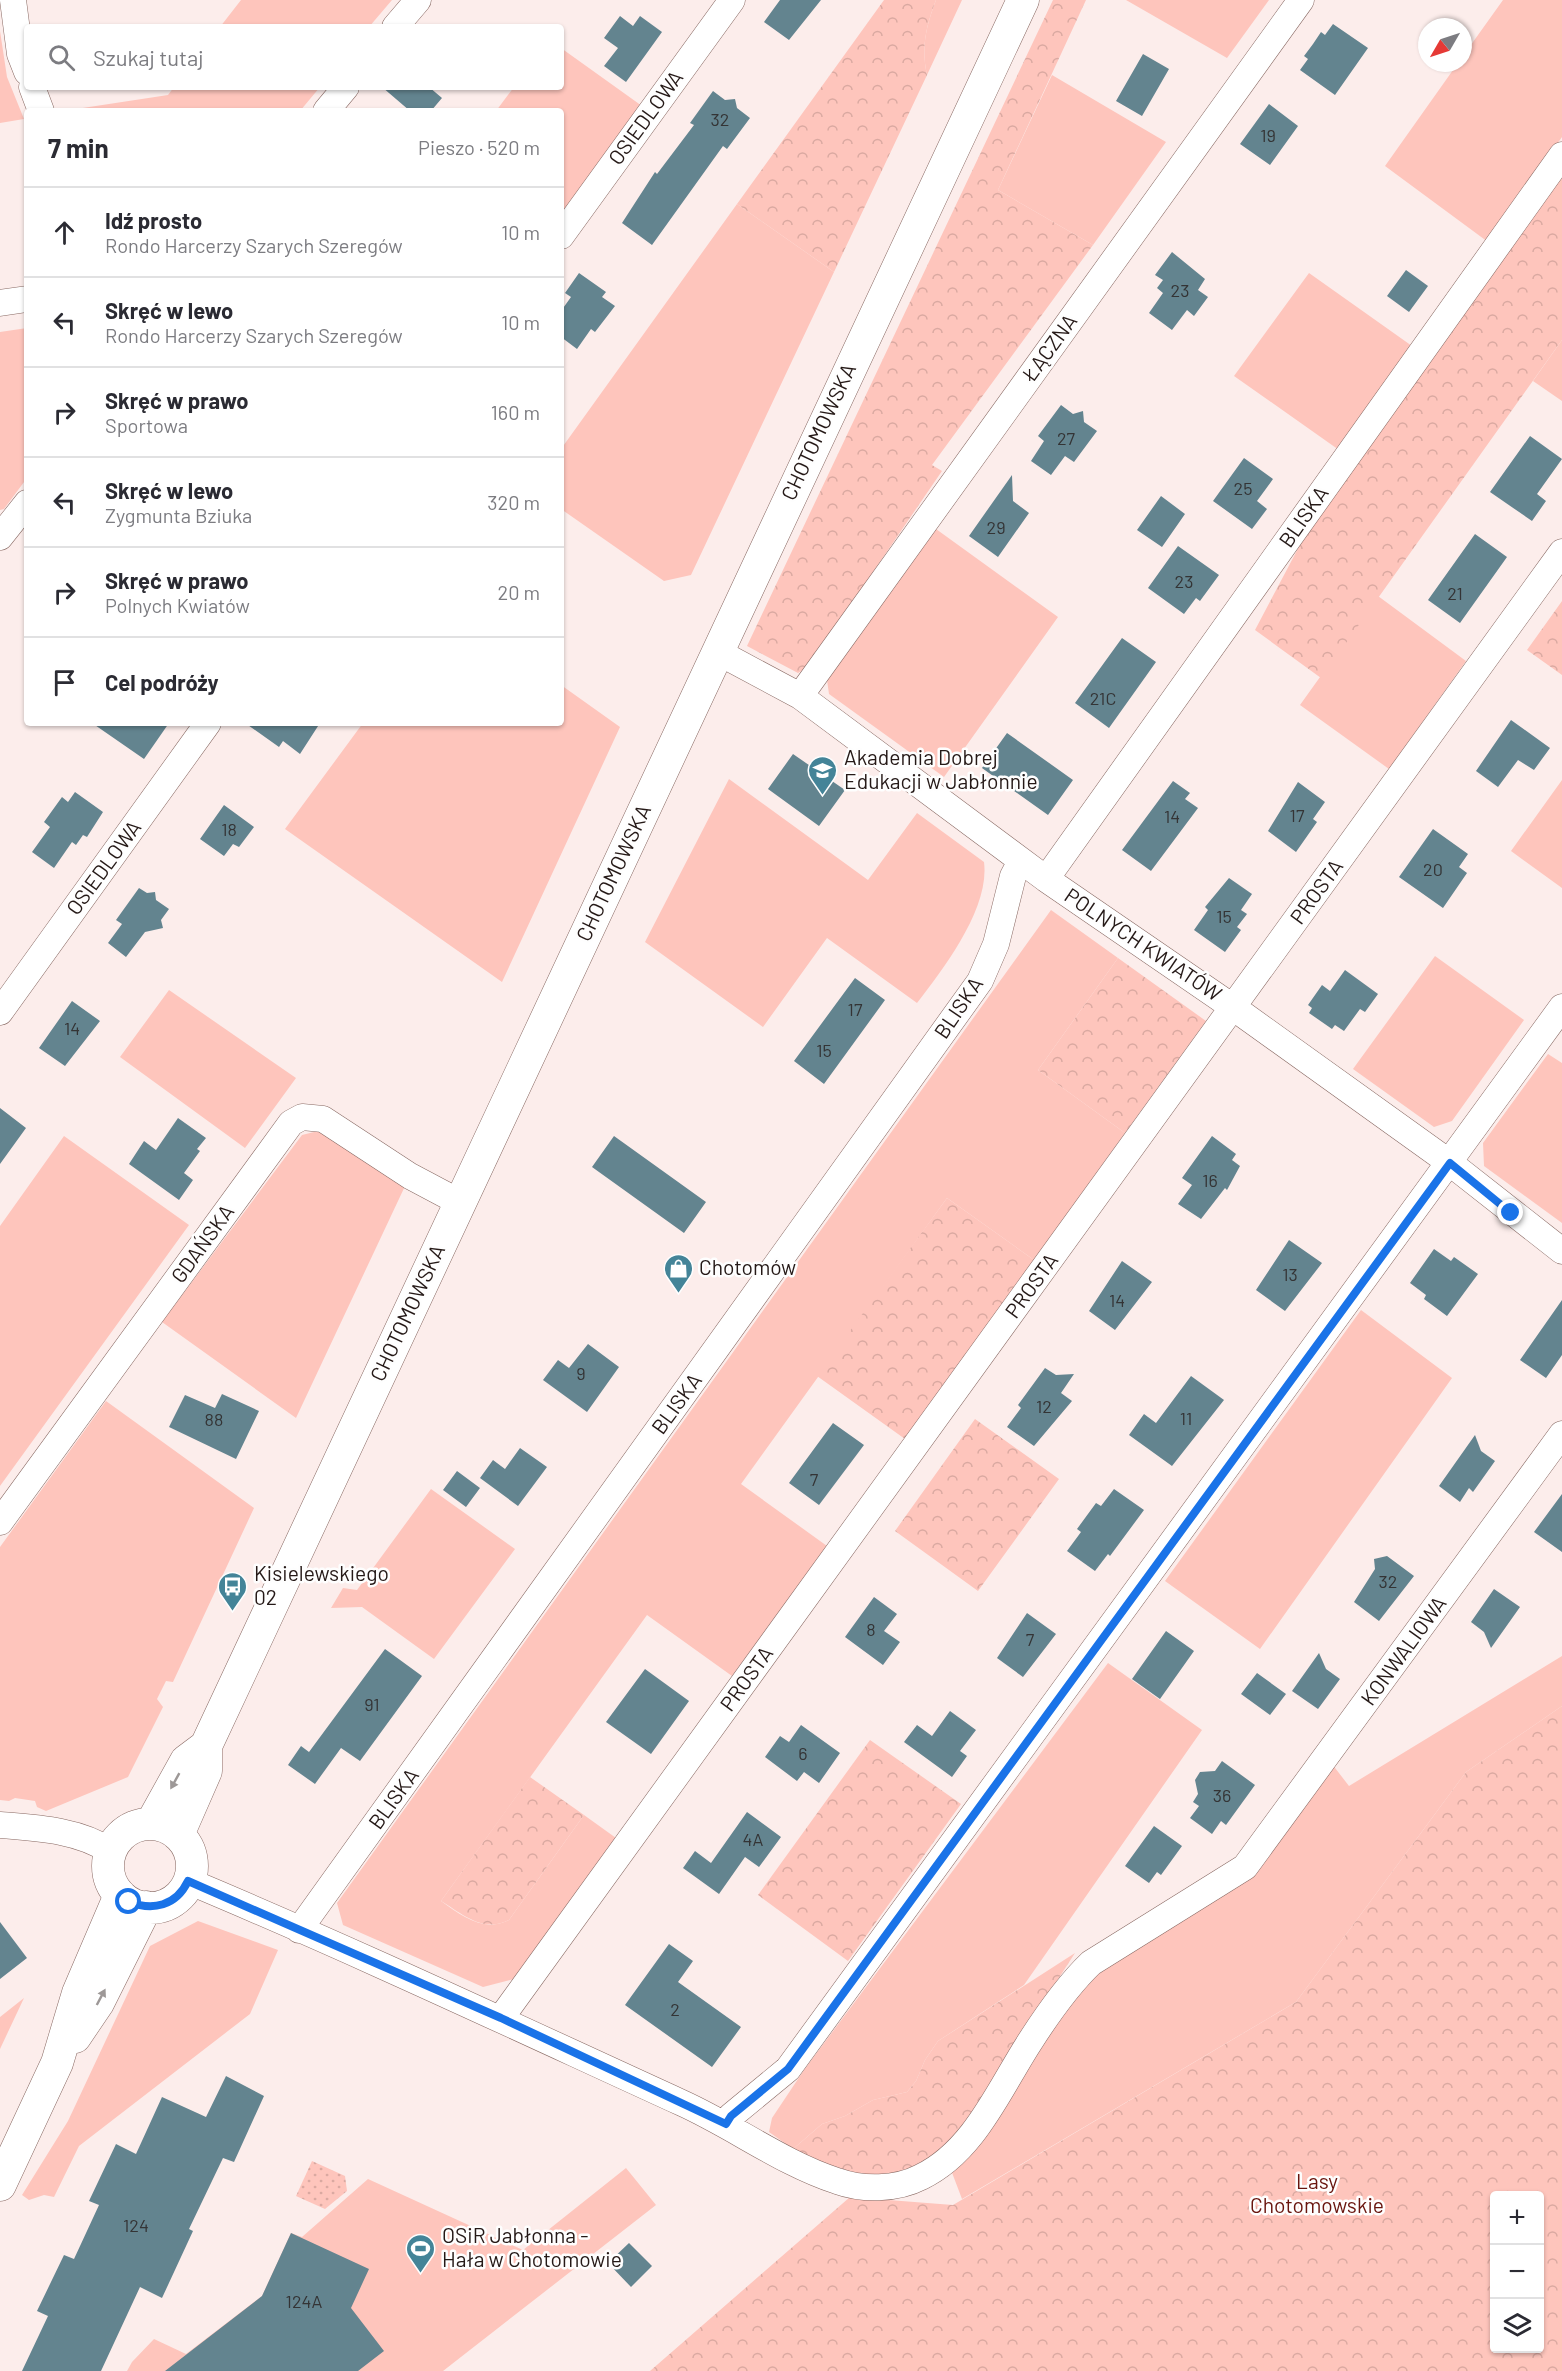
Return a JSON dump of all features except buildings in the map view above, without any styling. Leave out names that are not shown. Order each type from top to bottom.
[{"type":"street","points":[[13,0],[24,63]]},
{"type":"street","points":[[398,24],[418,0]]},
{"type":"street","name":"OSIEDLOWA","points":[[564,232],[732,0]]},
{"type":"street","name":"CHOTOMOWSKA","points":[[164,1829],[186,1761],[206,1746],[716,651],[1023,0]]},
{"type":"street","name":"ŁĄCZNA","points":[[800,696],[1300,0]]},
{"type":"street","points":[[33,90],[40,108]]},
{"type":"street","points":[[328,108],[344,90]]},
{"type":"street","name":"BLISKA","points":[[1046,879],[1562,155]]},
{"type":"street","points":[[0,303],[24,299]]},
{"type":"street","points":[[0,537],[24,507]]},
{"type":"street","name":"PROSTA","points":[[501,2018],[1562,552]]},
{"type":"street","name":"POLNYCH KWIATÓW","points":[[716,651],[800,696],[1046,879],[1234,1008],[1450,1163],[1562,1251]]},
{"type":"street","name":"OSIEDLOWA","points":[[0,1012],[206,726]]},
{"type":"street","name":"BLISKA","points":[[299,1930],[980,981],[996,944],[1012,876],[1021,861]]},
{"type":"street","points":[[188,1881],[501,2018],[726,2124],[731,2116],[788,2069],[1562,1007]]},
{"type":"street","name":"GDAŃSKA","points":[[0,1522],[291,1123],[303,1116],[323,1119],[410,1176],[459,1202]]},
{"type":"street","name":"KONWALIOWA","points":[[726,2124],[801,2167],[838,2182],[873,2187],[912,2181],[941,2165],[986,2114],[1032,2039],[1074,1979],[1091,1963],[1245,1867],[1562,1434]]},
{"type":"street","points":[[0,1826],[64,1832],[94,1840],[110,1851]]},
{"type":"street","points":[[134,1826],[164,1829],[190,1854],[192,1866],[188,1881],[176,1898],[166,1905],[133,1901],[108,1875],[110,1851],[124,1832],[134,1826]]},
{"type":"street","points":[[0,2185],[57,2063],[78,1993],[133,1901]]},
{"type":"green space","points":[[241,0],[392,0],[372,24],[222,24]]},
{"type":"green space","points":[[884,0],[936,0],[926,37],[924,56],[927,75],[834,272],[737,204]]},
{"type":"green space","points":[[936,0],[962,0],[927,75],[924,56],[926,37]]},
{"type":"green space","points":[[1053,0],[1086,0],[998,190],[1093,245],[932,465],[942,471],[808,667],[798,673],[747,646]]},
{"type":"green space","points":[[1126,0],[1269,0],[1227,58]]},
{"type":"green space","points":[[1503,0],[1562,0],[1562,137],[1488,242],[1385,166],[1452,72],[1472,72],[1472,43]]},
{"type":"green space","points":[[0,31],[7,77],[24,119],[0,123]]},
{"type":"green space","points":[[564,50],[642,106],[564,214],[564,108],[498,108],[512,90],[564,90]]},
{"type":"green space","points":[[1052,75],[1166,142],[1093,245],[998,190]]},
{"type":"green space","points":[[172,90],[318,90],[302,108],[83,108],[168,95]]},
{"type":"green space","points":[[1562,168],[1562,340],[1321,678],[1255,630],[1302,541]]},
{"type":"green space","points":[[737,204],[834,272],[691,575],[664,581],[564,511],[564,445]]},
{"type":"green space","points":[[1309,273],[1412,346],[1339,450],[1234,376]]},
{"type":"green space","points":[[24,328],[24,482],[4,509],[0,510],[0,332]]},
{"type":"green space","points":[[1562,340],[1562,401],[1533,381]]},
{"type":"green space","points":[[936,529],[1058,617],[944,777],[829,694],[827,680]]},
{"type":"green space","points":[[1378,596],[1466,661],[1389,769],[1300,705]]},
{"type":"green space","points":[[1562,601],[1562,675],[1527,650]]},
{"type":"green space","points":[[564,687],[620,727],[502,982],[285,829],[361,726],[564,726]]},
{"type":"green space","points":[[729,779],[868,880],[917,813],[984,862],[984,880],[973,918],[952,955],[917,1003],[827,938],[763,1027],[645,942]]},
{"type":"green space","points":[[1562,780],[1562,888],[1511,851]]},
{"type":"green space","points":[[1051,910],[1118,958],[1038,1070],[1125,1133],[1034,1260],[947,1198],[741,1484],[827,1546],[732,1676],[647,1615],[441,1901],[474,1921],[482,1924],[500,1924],[509,1920],[584,1815],[616,1838],[514,1979],[483,1987],[343,1925],[337,1903]]},
{"type":"green space","points":[[1435,956],[1524,1020],[1452,1121],[1434,1127],[1353,1069]]},
{"type":"green space","points":[[1118,958],[1206,1021],[1125,1133],[1038,1070]]},
{"type":"green space","points":[[169,990],[296,1078],[245,1148],[120,1057]]},
{"type":"green space","points":[[1548,1054],[1562,1063],[1562,1223],[1484,1166],[1483,1143]]},
{"type":"green space","points":[[322,1130],[406,1184],[296,1418],[162,1322],[302,1135]]},
{"type":"green space","points":[[64,1136],[189,1225],[0,1486],[0,1226]]},
{"type":"green space","points":[[947,1198],[1034,1260],[905,1439],[817,1376]]},
{"type":"green space","points":[[1361,1310],[1452,1378],[1260,1649],[1165,1581]]},
{"type":"green space","points":[[106,1401],[254,1508],[173,1682],[166,1681],[157,1699],[163,1707],[128,1777],[46,1811],[37,1807],[35,1801],[15,1798],[9,1801],[0,1800],[0,1547]]},
{"type":"green space","points":[[975,1419],[1059,1479],[978,1591],[895,1531]]},
{"type":"green space","points":[[431,1489],[515,1549],[434,1659],[362,1607],[331,1608],[343,1588],[357,1590]]},
{"type":"green space","points":[[1562,1656],[1562,1706],[1466,1772],[1296,2002],[962,2199],[951,2170],[1084,1987],[1105,1966],[1244,1878],[1332,1764],[1349,1786]]},
{"type":"green space","points":[[1108,1663],[1202,1730],[1024,1985],[938,2041],[925,2060],[916,2081],[907,2092],[873,2100],[845,2116],[822,2124],[793,2149],[769,2132],[772,2118],[804,2070]]},
{"type":"green space","name":"Lasy Chotomowskie","points":[[1562,1706],[1562,2371],[650,2371],[850,2197],[953,2205],[1296,2002],[1466,1772]]},
{"type":"green space","points":[[870,1740],[961,1804],[848,1961],[758,1895]]},
{"type":"green space","points":[[530,1777],[584,1815],[509,1920],[491,1924],[474,1921],[441,1901]]},
{"type":"green space","points":[[198,1921],[278,1950],[250,2014],[79,2146],[54,2197],[44,2195],[29,2200],[22,2195],[68,2121],[150,1946]]},
{"type":"green space","points":[[1075,1953],[958,2134],[932,2156],[918,2164],[888,2174],[855,2176],[837,2173],[820,2166],[793,2149],[822,2124],[845,2116],[873,2100],[907,2092],[916,2081],[925,2060],[938,2041]]},
{"type":"green space","points":[[24,1998],[0,2049],[0,2017]]},
{"type":"green space","points":[[312,2161],[345,2176],[347,2191],[325,2209],[296,2196]]},
{"type":"green space","name":"OSiR Jabłonna - Hała w Chotomowie","points":[[626,2168],[656,2205],[443,2371],[127,2371],[132,2362],[154,2339],[186,2354],[262,2296],[291,2233],[302,2237],[368,2179],[523,2250]]},
{"type":"place","name":"Akademia Dobrej Edukacji w Jabłonnie","points":[[823,796]]},
{"type":"place","name":"Chotomów","points":[[678,1294]]},
{"type":"place","name":"Kisielewskiego 02","points":[[233,1612]]},
{"type":"place","name":"OSiR Jabłonna - Hała w Chotomowie","points":[[421,2274]]},
{"type":"route","points":[[129,1902],[141,1907],[166,1905],[185,1889],[188,1881],[501,2018],[726,2124],[731,2116],[788,2069],[1450,1163],[1511,1213]]}]
